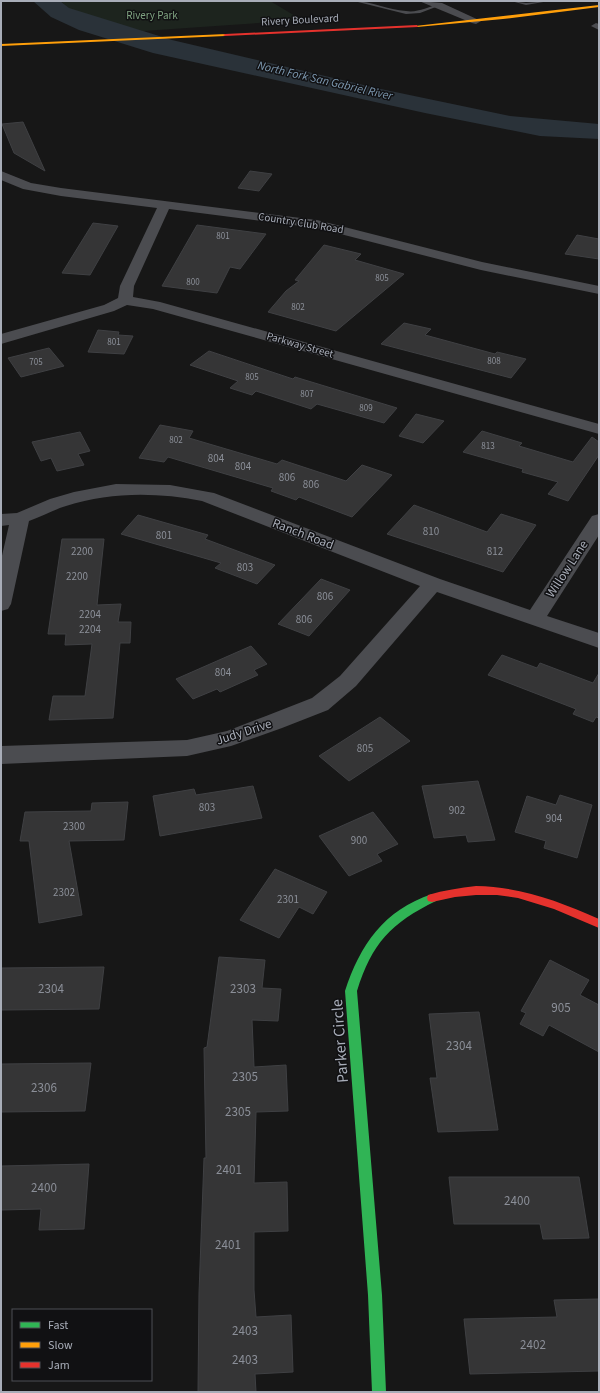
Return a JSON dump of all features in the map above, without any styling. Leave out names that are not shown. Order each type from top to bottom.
[{"type":"street","points":[[424,1],[440,5],[449,11],[476,22]]},
{"type":"street","points":[[440,5],[454,1]]},
{"type":"street","name":"Rivery Boulevard","points":[[1,44],[271,33],[476,22],[599,6]]},
{"type":"street","points":[[443,24],[449,11]]},
{"type":"street","name":"Rivery Boulevard","points":[[1,51],[475,27],[599,14]]},
{"type":"street","name":"Country Club Road","points":[[1,175],[28,186],[61,192],[317,224],[480,266],[599,290]]},
{"type":"street","points":[[1,339],[109,308],[125,300],[127,286],[165,204]]},
{"type":"street","name":"Parkway Street","points":[[125,300],[155,305],[599,429]]},
{"type":"street","name":"Ranch Road","points":[[10,519],[60,501],[90,493],[130,488],[168,489],[207,497],[433,584],[535,618],[599,642]]},
{"type":"street","points":[[1,604],[10,519]]},
{"type":"street","name":"Willow Lane","points":[[535,618],[599,520]]},
{"type":"street","name":"Judy Drive","points":[[1,755],[140,751],[188,748],[231,738],[320,704],[348,681],[433,584]]},
{"type":"street","name":"Parker Circle","points":[[379,1392],[375,1295],[351,991],[358,967],[367,948],[382,930],[403,912],[417,903],[454,893],[475,890],[517,893],[578,914],[599,924]]},
{"type":"lane","points":[[356,1],[406,13],[418,12],[440,5]]},
{"type":"lane","points":[[513,1],[526,4],[547,1]]},
{"type":"green space","name":"Rivery Park","points":[[61,1],[270,1],[302,20],[143,31],[71,12]]},
{"type":"water","name":"North Fork San Gabriel River","points":[[33,1],[60,1],[69,8],[172,40],[376,88],[510,116],[599,124],[599,139],[540,136],[425,113],[153,53],[79,30],[51,17]]},
{"type":"building","points":[[23,122],[45,171],[14,153],[2,124]]},
{"type":"building","points":[[250,171],[272,174],[259,191],[238,188]]},
{"type":"building","points":[[93,223],[118,226],[90,275],[62,273]]},
{"type":"building","points":[[197,225],[266,234],[240,269],[230,267],[217,293],[162,286]]},
{"type":"building","points":[[577,235],[599,239],[599,259],[565,254]]},
{"type":"building","points":[[324,245],[361,254],[355,260],[404,274],[336,331],[268,312],[286,291],[299,281],[295,280]]},
{"type":"building","points":[[404,323],[431,329],[425,335],[495,354],[497,352],[526,359],[511,378],[381,344]]},
{"type":"building","points":[[98,330],[119,332],[118,335],[133,336],[124,354],[88,352]]},
{"type":"building","points":[[49,348],[64,366],[21,377],[8,358]]},
{"type":"building","points":[[209,351],[293,379],[295,377],[397,408],[384,423],[317,404],[311,409],[256,391],[252,395],[230,388],[238,381],[190,365]]},
{"type":"building","points":[[416,414],[444,421],[423,443],[399,436]]},
{"type":"building","points":[[160,425],[193,431],[189,438],[277,464],[282,460],[346,481],[362,465],[392,475],[352,517],[299,497],[296,500],[271,491],[273,488],[168,457],[164,462],[139,458]]},
{"type":"building","points":[[482,431],[522,443],[519,446],[573,462],[592,437],[599,442],[599,455],[568,501],[548,494],[558,482],[522,472],[523,469],[463,452]]},
{"type":"building","points":[[80,432],[90,451],[78,454],[84,465],[57,471],[51,458],[41,461],[32,442]]},
{"type":"building","points":[[414,505],[487,532],[501,514],[536,525],[503,572],[387,534]]},
{"type":"building","points":[[138,515],[208,535],[205,539],[275,565],[257,584],[215,568],[221,563],[121,534]]},
{"type":"building","points":[[62,539],[104,539],[97,605],[121,604],[118,622],[131,622],[130,643],[120,643],[113,718],[49,720],[53,696],[85,696],[92,644],[65,645],[66,634],[48,634]]},
{"type":"building","points":[[321,579],[350,590],[309,636],[278,624]]},
{"type":"building","points":[[251,646],[267,664],[254,670],[258,675],[220,692],[217,689],[193,699],[176,679]]},
{"type":"building","points":[[502,655],[537,668],[540,663],[593,683],[599,673],[599,718],[596,717],[593,722],[573,714],[576,709],[488,675]]},
{"type":"building","points":[[380,717],[410,741],[349,781],[319,756]]},
{"type":"building","points":[[478,781],[495,840],[468,842],[466,835],[434,838],[422,786]]},
{"type":"building","points":[[253,786],[262,818],[160,836],[153,796],[194,789],[196,795]]},
{"type":"building","points":[[560,795],[592,805],[577,858],[544,848],[546,841],[515,832],[527,796],[556,805]]},
{"type":"building","points":[[128,802],[124,840],[69,841],[82,915],[39,923],[29,841],[20,841],[25,812],[91,811],[92,803]]},
{"type":"building","points":[[373,812],[398,844],[377,854],[382,861],[349,876],[319,836]]},
{"type":"building","points":[[275,869],[327,892],[313,914],[299,907],[279,938],[240,920]]},
{"type":"building","points":[[219,957],[265,960],[262,988],[281,989],[278,1021],[252,1020],[254,1067],[286,1065],[288,1111],[256,1112],[254,1183],[287,1182],[288,1231],[254,1232],[254,1290],[256,1317],[291,1315],[293,1372],[255,1374],[256,1392],[198,1392],[199,1293],[204,1158],[206,1158],[204,1048],[207,1047]]},
{"type":"building","points":[[550,960],[589,980],[580,995],[599,1005],[599,1052],[549,1025],[543,1036],[520,1024],[526,1013],[521,1011]]},
{"type":"building","points":[[104,967],[99,1009],[1,1010],[1,968]]},
{"type":"building","points":[[479,1012],[498,1130],[438,1132],[430,1078],[437,1078],[429,1014]]},
{"type":"building","points":[[91,1063],[85,1111],[1,1112],[1,1064]]},
{"type":"building","points":[[89,1164],[84,1229],[39,1230],[41,1209],[1,1210],[1,1166]]},
{"type":"building","points":[[449,1177],[579,1177],[589,1238],[543,1239],[540,1224],[454,1224]]},
{"type":"building","points":[[599,1299],[599,1371],[470,1374],[464,1319],[557,1317],[554,1300]]},
{"type":"traffic: fast","points":[[379,1392],[375,1295],[351,991],[356,974],[363,959],[370,946],[380,934],[402,914],[432,898]]},
{"type":"traffic: slow","points":[[417,26],[503,18],[599,6]]},
{"type":"traffic: slow","points":[[1,45],[225,35]]},
{"type":"traffic: jam","points":[[225,35],[417,26]]},
{"type":"traffic: jam","points":[[432,898],[476,890],[518,894],[558,906],[599,924]]}]
